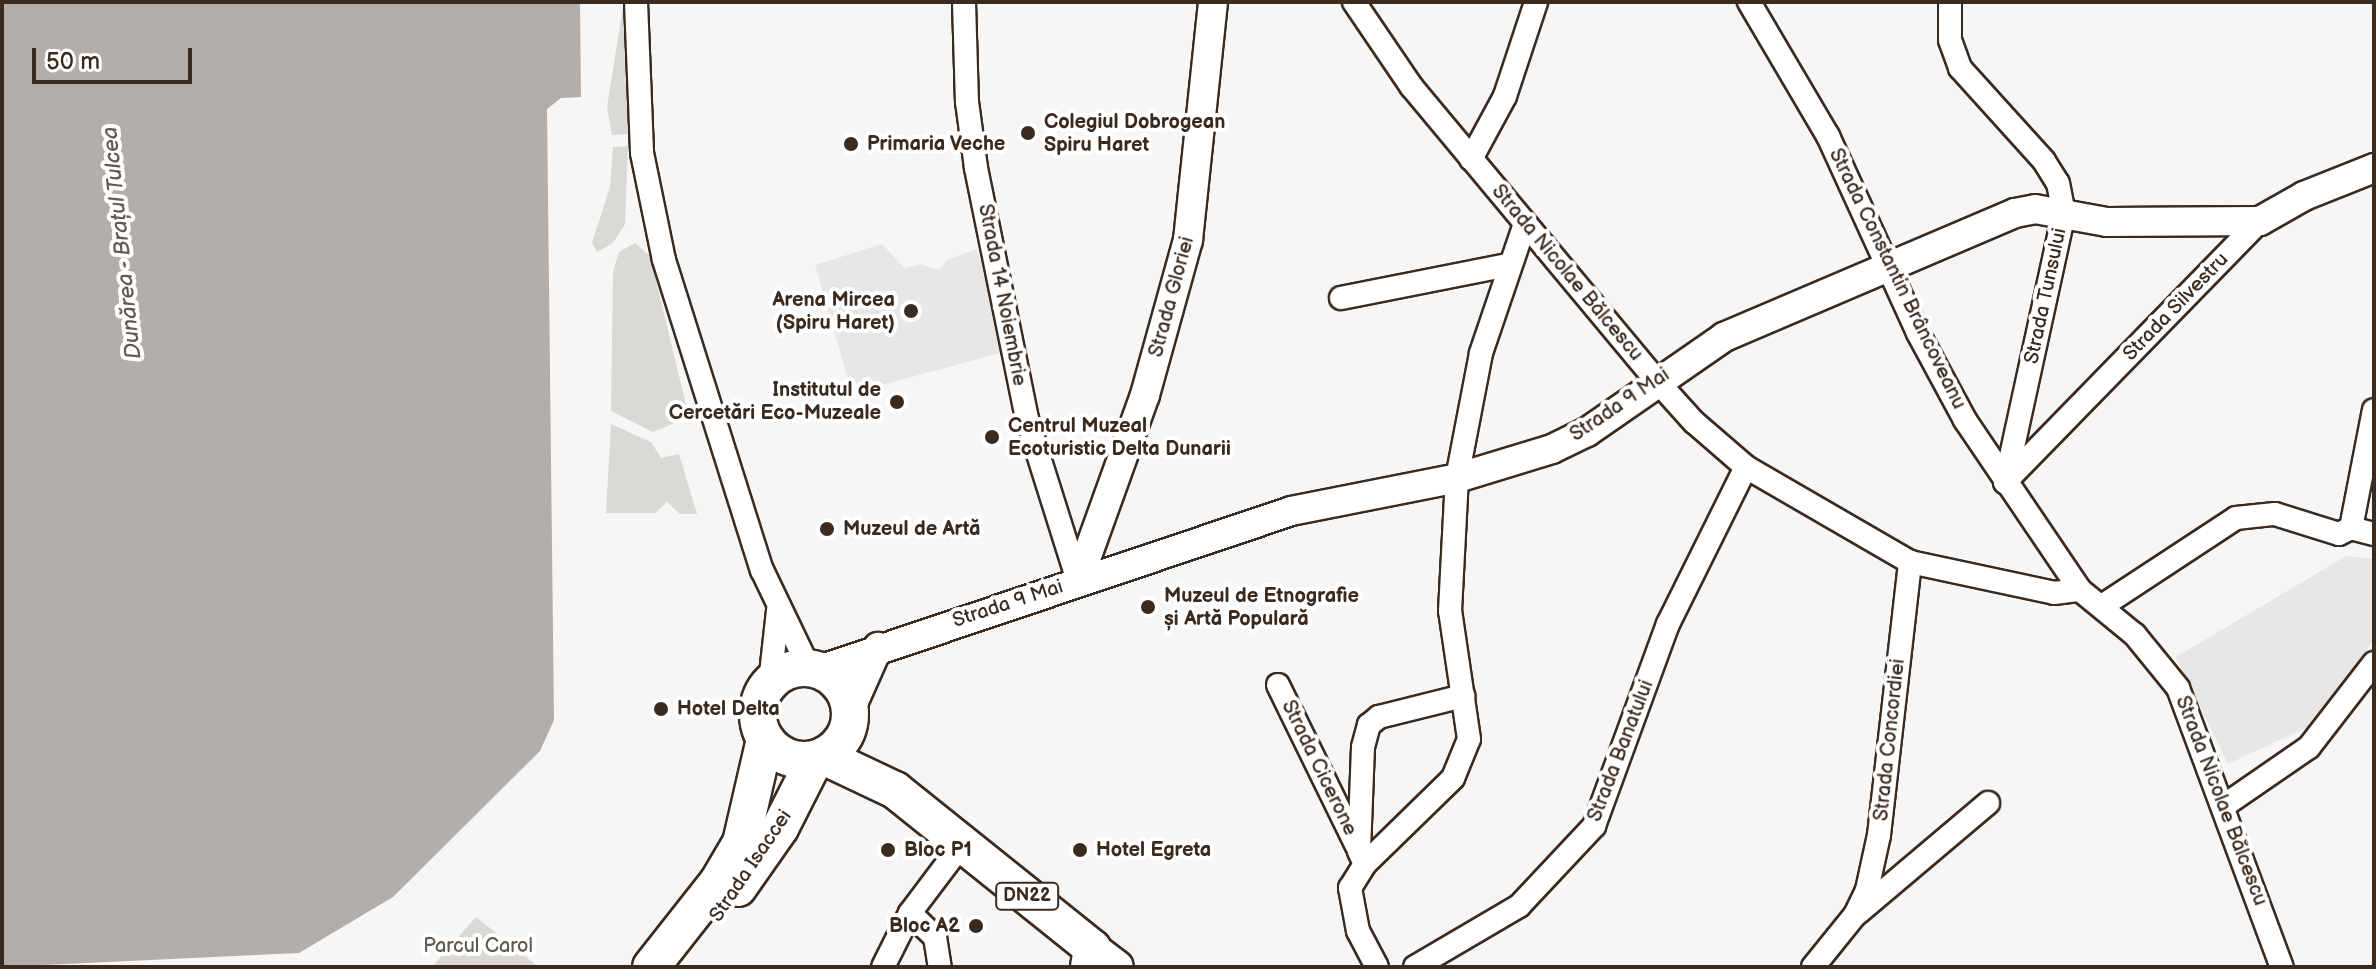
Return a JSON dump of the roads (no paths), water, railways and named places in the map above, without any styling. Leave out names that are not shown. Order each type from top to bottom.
[{"type":"main road","points":[[814,669],[840,685],[850,716],[835,749],[819,758],[792,759],[765,739],[759,704],[770,683],[790,670],[814,669]]},
{"type":"main road","name":"DN22","points":[[850,716],[895,790]]},
{"type":"main road","name":"Strada Isaccei","points":[[651,967],[718,882],[741,843],[765,739]]},
{"type":"main road","name":"DN22","points":[[819,758],[895,790],[1099,961]]},
{"type":"main road","name":"Strada Isaccei","points":[[678,967],[757,863],[819,758]]},
{"type":"street","points":[[636,2],[642,153],[664,260],[778,608],[814,669]]},
{"type":"street","name":"Strada 14 Noiembrie","points":[[964,2],[966,89],[976,168],[1027,419],[1078,581]]},
{"type":"street","name":"Strada Gloriei","points":[[1078,581],[1145,395],[1188,240],[1213,2]]},
{"type":"street","name":"Strada Nicolae Bălcescu","points":[[1354,2],[1411,86],[1656,380],[1694,422],[1746,467],[1910,562],[2054,593],[2080,590],[2135,635],[2178,688],[2225,805],[2282,967]]},
{"type":"street","points":[[1471,159],[1505,96],[1536,2]]},
{"type":"street","name":"Strada Constantin Brâncoveanu","points":[[1749,2],[1828,136],[1887,266],[1965,420],[2080,590]]},
{"type":"street","name":"Strada Tunsului","points":[[1950,2],[1950,40],[1960,68],[2044,161],[2058,183],[2064,213],[2005,483]]},
{"type":"street","name":"Strada Silvestru","points":[[2005,483],[2260,221],[2304,196],[2374,168]]},
{"type":"street","name":"Strada 9 Mai","points":[[814,669],[1291,511],[1457,478],[1552,449],[1610,416],[1656,380],[1724,337],[2015,213],[2035,209],[2107,222],[2260,221]]},
{"type":"street","points":[[1377,967],[1350,906],[1350,888],[1362,857],[1453,778],[1464,760],[1469,739],[1450,611],[1457,478],[1481,353],[1508,265],[1525,224]]},
{"type":"street","points":[[1341,298],[1508,265]]},
{"type":"street","points":[[2351,528],[2374,410]]},
{"type":"street","name":"Strada Banatului","points":[[1415,967],[1519,906],[1594,826],[1668,624],[1746,467]]},
{"type":"street","points":[[2102,606],[2236,518],[2275,514],[2339,534],[2351,528],[2374,534]]},
{"type":"street","name":"Strada Concordiei","points":[[1855,915],[1867,890],[1879,835],[1910,562]]},
{"type":"street","points":[[770,683],[778,608]]},
{"type":"street","points":[[850,716],[878,647]]},
{"type":"street","points":[[2225,805],[2309,747],[2374,663]]},
{"type":"street","name":"Strada Cicerone","points":[[1278,685],[1362,857]]},
{"type":"street","name":"Strada Cicerone","points":[[1362,857],[1363,747],[1369,725],[1379,717],[1463,696]]},
{"type":"street","name":"Strada Concordiei","points":[[1813,967],[1855,915],[1988,803]]},
{"type":"street","points":[[883,967],[910,913],[962,844]]},
{"type":"street","points":[[910,913],[935,937],[940,967]]},
{"type":"water","name":"Dunărea - Brațul Tulcea","points":[[2,2],[580,2],[581,97],[561,98],[547,109],[554,720],[540,751],[393,897],[299,953],[2,967]]},
{"type":"place","name":"Colegiul Dobrogean Spiru Haret","points":[[1028,133]]},
{"type":"place","name":"Primaria Veche","points":[[851,144]]},
{"type":"place","name":"Arena Mircea (Spiru Haret)","points":[[911,311]]},
{"type":"place","name":"Institutul de Cercetări Eco-Muzeale","points":[[897,402]]},
{"type":"place","name":"Centrul Muzeal Ecoturistic Delta Dunarii","points":[[992,437]]},
{"type":"place","name":"Muzeul de Artă","points":[[827,529]]},
{"type":"place","name":"Muzeul de Etnografie și Artă Populară","points":[[1148,607]]},
{"type":"place","name":"Hotel Delta","points":[[661,709]]},
{"type":"place","name":"Bloc P1","points":[[888,850]]},
{"type":"place","name":"Hotel Egreta","points":[[1080,850]]},
{"type":"place","name":"Bloc A2","points":[[976,926]]},
{"type":"park label","name":"Parcul Carol","points":[[478,946]]}]
